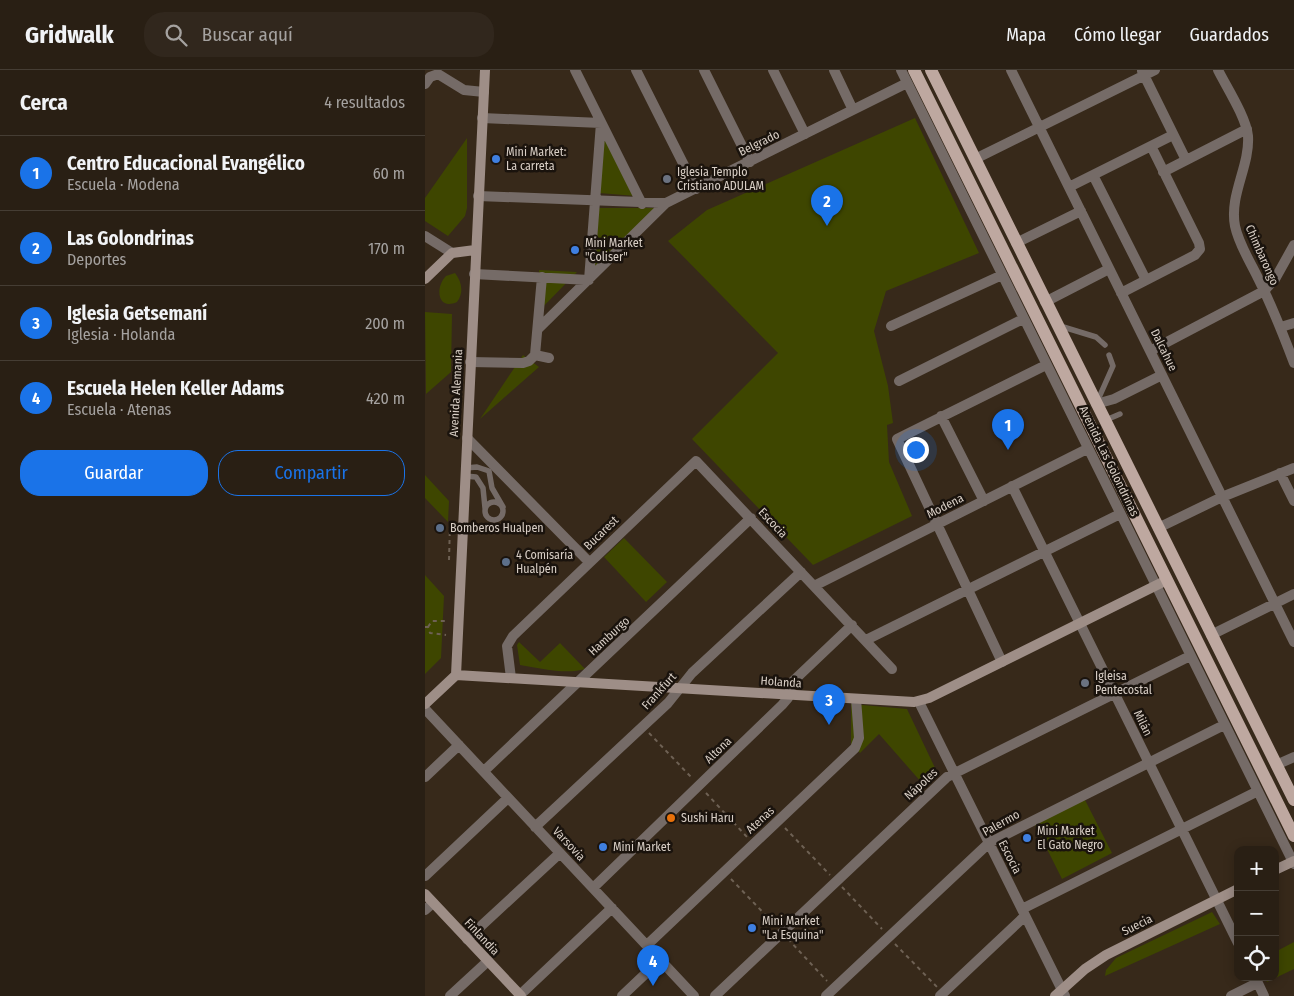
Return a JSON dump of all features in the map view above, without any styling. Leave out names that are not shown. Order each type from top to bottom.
[{"type":"main road","name":"Avenida Las Golondrinas","points":[[914,70],[1294,836]]},
{"type":"main road","name":"Avenida Las Golondrinas","points":[[934,71],[1045,302],[1294,800]]},
{"type":"main road","points":[[1138,521],[1158,528]]},
{"type":"main road","points":[[1167,580],[1176,579],[1185,583]]},
{"type":"street","name":"Avenida Alemania","points":[[456,675],[485,70]]},
{"type":"street","points":[[575,70],[642,204]]},
{"type":"street","points":[[636,70],[696,189]]},
{"type":"street","points":[[704,70],[750,162]]},
{"type":"street","points":[[773,70],[805,134]]},
{"type":"street","points":[[834,70],[853,110]]},
{"type":"street","name":"Avenida Las Golondrinas","points":[[901,70],[1087,449],[1294,862]]},
{"type":"street","name":"Dalcahue","points":[[1011,70],[1294,642]]},
{"type":"street","points":[[975,159],[1143,73],[1155,70]]},
{"type":"street","points":[[1163,172],[1247,129],[1218,70]]},
{"type":"street","points":[[1143,73],[1186,160]]},
{"type":"street","points":[[425,84],[432,75],[441,74],[464,90],[483,92]]},
{"type":"street","name":"Belgrado","points":[[538,329],[666,203],[907,83]]},
{"type":"street","points":[[482,118],[601,123]]},
{"type":"street","points":[[474,274],[589,280],[601,123]]},
{"type":"street","name":"Chimbarongo","points":[[1247,129],[1247,146],[1234,205],[1234,220],[1241,244],[1281,327],[1294,363]]},
{"type":"street","points":[[1069,187],[1173,135]]},
{"type":"street","points":[[1121,293],[1195,255],[1200,250],[1199,243],[1151,146]]},
{"type":"street","points":[[1093,175],[1146,280]]},
{"type":"street","points":[[478,196],[642,204],[666,203]]},
{"type":"street","points":[[1016,243],[1081,211]]},
{"type":"street","points":[[425,236],[452,254]]},
{"type":"street","points":[[1150,351],[1264,291],[1275,279],[1294,245]]},
{"type":"street","points":[[425,279],[452,254],[475,250]]},
{"type":"street","points":[[1045,302],[1109,269]]},
{"type":"street","points":[[891,326],[1002,275]]},
{"type":"street","points":[[470,362],[523,364],[535,355],[542,277]]},
{"type":"street","points":[[899,381],[1023,319]]},
{"type":"street","points":[[1281,327],[1294,323]]},
{"type":"street","points":[[535,355],[549,358]]},
{"type":"street","points":[[1002,662],[897,439],[1046,364]]},
{"type":"street","points":[[1096,404],[1114,399],[1162,375]]},
{"type":"street","points":[[941,416],[984,500]]},
{"type":"street","points":[[467,438],[589,562]]},
{"type":"street","name":"Modena","points":[[814,586],[1087,449]]},
{"type":"street","name":"Bucarest","points":[[511,678],[507,650],[510,639],[696,460]]},
{"type":"street","name":"Escocia","points":[[696,460],[892,669]]},
{"type":"street","points":[[1158,528],[1294,468]]},
{"type":"street","points":[[1280,473],[1294,501]]},
{"type":"street","name":"Milán","points":[[1012,486],[1234,936]]},
{"type":"street","points":[[866,640],[1120,514]]},
{"type":"street","name":"Hamburgo","points":[[484,771],[751,518]]},
{"type":"street","name":"Frankfurt","points":[[535,827],[668,703],[692,673],[801,572]]},
{"type":"street","name":"Holanda","points":[[456,675],[856,700],[919,702],[1167,580]]},
{"type":"street","points":[[1211,635],[1294,594]]},
{"type":"street","name":"Altona","points":[[593,888],[782,705],[789,695],[792,682],[852,625]]},
{"type":"street","name":"Nápoles","points":[[715,996],[947,777],[1190,656]]},
{"type":"street","points":[[425,704],[456,675]]},
{"type":"street","name":"Atenas","points":[[647,945],[857,746],[859,738],[856,700]]},
{"type":"street","name":"Escocia","points":[[919,702],[1023,912],[1060,994]]},
{"type":"street","name":"Varsovia","points":[[425,709],[694,996]]},
{"type":"street","name":"Palermo","points":[[827,996],[989,843],[1224,725]]},
{"type":"street","points":[[425,777],[459,745]]},
{"type":"street","points":[[1276,765],[1294,757]]},
{"type":"street","points":[[941,995],[1023,912],[1258,791]]},
{"type":"street","points":[[425,876],[508,798]]},
{"type":"street","points":[[467,939],[560,853]]},
{"type":"street","points":[[1279,868],[1294,862]]},
{"type":"street","name":"Suecia","points":[[1060,994],[1105,955],[1234,891]]},
{"type":"street","name":"Finlandia","points":[[425,894],[429,906],[467,939],[520,996]]},
{"type":"street","points":[[520,996],[612,908]]},
{"type":"street","points":[[622,996],[660,960]]},
{"type":"street","points":[[450,996],[487,961]]},
{"type":"street","points":[[1231,996],[1254,981]]},
{"type":"street","points":[[1256,981],[1264,996]]},
{"type":"lane","points":[[1057,325],[1097,337],[1105,345]]},
{"type":"lane","points":[[1096,404],[1113,366],[1109,355]]},
{"type":"lane","points":[[1105,421],[1120,414]]},
{"type":"lane","points":[[477,467],[489,471],[492,488],[503,507],[503,515],[496,520],[487,517],[483,488],[476,477],[465,472],[477,467]]},
{"type":"lane","points":[[485,508],[493,502],[503,507]]},
{"type":"path","points":[[449,560],[450,524]]},
{"type":"path","points":[[446,635],[430,633],[427,627],[432,620],[447,622]]},
{"type":"path","points":[[778,820],[941,995]]},
{"type":"green space","points":[[915,118],[979,253],[886,291],[874,331],[888,386],[893,423],[887,425],[889,462],[912,516],[813,565],[692,439],[778,353],[668,241],[707,210]]},
{"type":"green space","points":[[604,134],[636,196],[599,193]]},
{"type":"green space","points":[[467,138],[467,208],[465,216],[448,236],[425,221],[425,198]]},
{"type":"green space","points":[[599,208],[657,208],[595,267]]},
{"type":"green space","points":[[539,270],[577,272],[538,312]]},
{"type":"green space","points":[[455,273],[461,284],[461,295],[457,302],[445,303],[440,297],[440,286],[446,276]]},
{"type":"green space","points":[[425,312],[452,314],[451,372],[426,394]]},
{"type":"green space","points":[[523,355],[539,367],[480,419]]},
{"type":"green space","points":[[425,475],[449,501],[448,522],[425,498]]},
{"type":"green space","points":[[624,538],[667,582],[646,602],[604,557]]},
{"type":"green space","points":[[425,575],[444,596],[441,658],[425,674]]},
{"type":"green space","points":[[519,642],[540,662],[560,643],[585,669],[561,671],[520,665],[517,645]]},
{"type":"green space","points":[[851,704],[907,709],[936,770],[922,783],[879,734],[860,753],[851,745]]},
{"type":"green space","points":[[1084,798],[1112,853],[1062,879],[1034,823]]},
{"type":"green space","points":[[1212,912],[1220,924],[1105,976],[1106,970],[1116,958]]},
{"type":"green space","points":[[1294,942],[1294,969],[1279,976],[1279,950]]},
{"type":"place","name":"Mini Market: La carreta","points":[[496,159]]},
{"type":"place","name":"Iglesia Templo Cristiano ADULAM","points":[[667,179]]},
{"type":"place","name":"Las Golondrinas","points":[[827,226]]},
{"type":"place","name":"Mini Market \"Coliser\"","points":[[575,250]]},
{"type":"place","name":"Centro Educacional Evangélico","points":[[1008,450]]},
{"type":"place","name":"Bomberos Hualpen","points":[[440,528]]},
{"type":"place","name":"4 Comisaría Hualpén","points":[[506,562]]},
{"type":"place","name":"Igleisa Pentecostal","points":[[1085,683]]},
{"type":"place","name":"Iglesia Getsemaní","points":[[829,725]]},
{"type":"place","name":"Sushi Haru","points":[[671,818]]},
{"type":"place","name":"Mini Market El Gato Negro","points":[[1027,838]]},
{"type":"place","name":"Mini Market","points":[[603,847]]},
{"type":"place","name":"Mini Market \"La Esquina\"","points":[[752,928]]},
{"type":"place","name":"Escuela Helen Keller Adams","points":[[653,986]]}]
